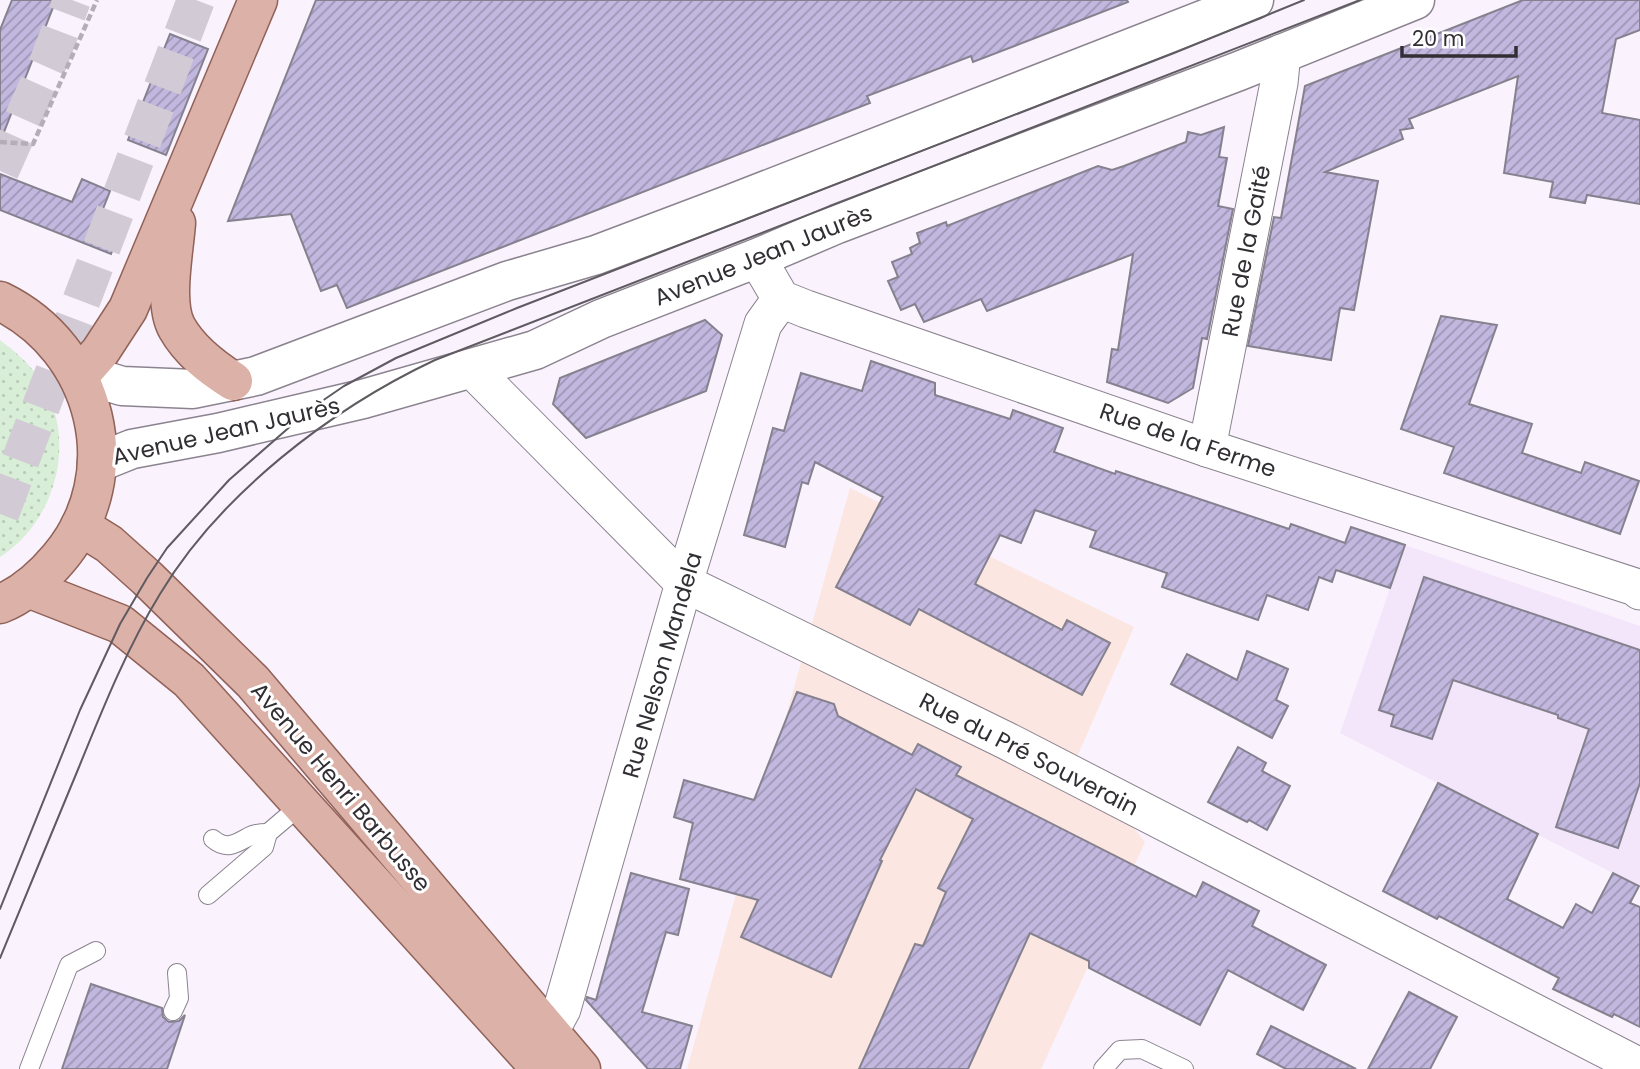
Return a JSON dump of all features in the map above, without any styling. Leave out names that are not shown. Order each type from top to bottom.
[{"type":"main road","points":[[82,382],[128,309],[258,0]]},
{"type":"main road","points":[[179,191],[171,299],[176,327],[206,363],[233,381]]},
{"type":"main road","points":[[0,301],[15,308],[41,327],[62,349],[82,382],[95,425],[97,463],[89,506],[66,549],[49,570],[8,605]]},
{"type":"main road","name":"Avenue Henri Barbusse","points":[[80,526],[109,544],[148,578],[253,682],[545,1051]]},
{"type":"main road","name":"Avenue Henri Barbusse","points":[[8,605],[120,624],[136,636],[189,680],[300,805],[545,1051],[581,1069]]},
{"type":"street","name":"Avenue Jean Jaurès","points":[[82,382],[193,389],[256,376],[506,281],[608,250],[1254,0]]},
{"type":"street","name":"Avenue Jean Jaurès","points":[[97,463],[132,449],[218,433],[363,399],[535,350],[601,319],[850,219],[1415,0]]},
{"type":"street","name":"Rue de la Gaité","points":[[1207,448],[1279,83],[1282,53]]},
{"type":"street","points":[[757,258],[781,299]]},
{"type":"street","name":"Rue de la Ferme","points":[[781,299],[1207,448],[1635,587],[1640,591]]},
{"type":"street","name":"Rue Nelson Mandela","points":[[545,1051],[562,1009],[684,583],[763,324],[781,299]]},
{"type":"street","name":"Rue du Pré Souverain","points":[[472,369],[684,583],[1018,747],[1640,1067]]},
{"type":"lane","points":[[208,895],[264,847],[268,833],[300,805]]},
{"type":"lane","points":[[213,839],[229,846],[239,844],[252,834],[268,833]]},
{"type":"lane","points":[[29,1069],[69,965],[96,951]]},
{"type":"lane","points":[[173,1011],[179,998],[177,973]]},
{"type":"lane","points":[[1103,1069],[1120,1050],[1142,1049],[1184,1069]]},
{"type":"path","points":[[0,142],[33,144],[97,0]]},
{"type":"shaded area","points":[[850,488],[1134,627],[1077,757],[1145,842],[1041,1069],[687,1069]]},
{"type":"shaded area","points":[[1405,545],[1640,626],[1640,887],[1340,733]]},
{"type":"green space","points":[[0,340],[30,366],[51,400],[58,424],[59,450],[56,475],[48,499],[36,521],[20,541],[0,557]]},
{"type":"building","points":[[12,0],[56,0],[0,137],[0,30]]},
{"type":"building","points":[[316,0],[1128,2],[973,62],[971,56],[867,96],[870,103],[347,308],[337,285],[321,291],[291,214],[228,221]]},
{"type":"building","points":[[1523,0],[1640,0],[1640,30],[1616,39],[1602,113],[1640,120],[1640,204],[1587,195],[1585,203],[1550,197],[1553,182],[1504,173],[1518,76],[1409,119],[1413,128],[1400,130],[1403,139],[1325,172],[1378,181],[1354,310],[1340,308],[1331,360],[1248,346],[1274,217],[1281,218],[1305,86]]},
{"type":"building","points":[[170,34],[208,49],[166,155],[128,140]]},
{"type":"building","points":[[1224,127],[1219,157],[1227,158],[1218,206],[1233,209],[1207,339],[1202,338],[1193,388],[1168,403],[1107,382],[1112,349],[1118,350],[1133,254],[987,311],[981,299],[924,322],[915,304],[901,310],[888,281],[898,277],[892,262],[912,254],[910,248],[920,243],[917,233],[946,222],[947,226],[1098,166],[1112,170],[1124,166],[1186,142],[1188,132],[1201,135]]},
{"type":"building","points":[[0,174],[72,202],[82,179],[110,191],[101,214],[123,222],[111,254],[0,210]]},
{"type":"building","points":[[1441,316],[1497,325],[1469,404],[1532,424],[1522,453],[1581,473],[1585,462],[1639,481],[1620,534],[1444,473],[1454,447],[1401,429]]},
{"type":"building","points":[[705,320],[722,335],[706,391],[586,438],[553,404],[560,378]]},
{"type":"building","points":[[871,361],[935,383],[935,395],[1010,419],[1013,410],[1063,428],[1054,452],[1115,474],[1116,471],[1289,529],[1291,524],[1345,543],[1351,527],[1405,545],[1390,588],[1336,570],[1332,582],[1319,577],[1308,610],[1267,595],[1258,620],[1162,587],[1167,573],[1090,547],[1096,531],[1035,510],[1021,543],[1000,535],[975,584],[1062,630],[1067,620],[1110,643],[1082,695],[919,609],[910,625],[836,587],[883,497],[815,462],[808,484],[802,482],[785,547],[744,535],[773,428],[784,431],[801,373],[862,391]]},
{"type":"building","points":[[1424,577],[1640,650],[1640,783],[1618,848],[1556,827],[1589,729],[1558,718],[1558,715],[1453,680],[1432,739],[1391,726],[1394,715],[1379,710]]},
{"type":"building","points":[[1247,651],[1288,669],[1276,700],[1288,706],[1272,738],[1171,684],[1187,654],[1237,680]]},
{"type":"building","points":[[797,692],[834,704],[838,716],[912,755],[918,744],[961,767],[956,775],[1196,897],[1203,882],[1259,911],[1252,926],[1326,965],[1303,1010],[1228,970],[1200,1025],[1089,968],[1089,961],[1030,933],[968,1069],[859,1069],[915,944],[923,946],[946,892],[938,888],[973,819],[916,789],[880,860],[882,861],[831,977],[741,937],[758,900],[680,879],[693,823],[674,817],[684,780],[754,800]]},
{"type":"building","points":[[1238,747],[1266,763],[1262,771],[1290,786],[1267,830],[1208,802]]},
{"type":"building","points":[[1438,783],[1538,834],[1507,899],[1563,928],[1576,904],[1592,913],[1613,873],[1639,886],[1630,903],[1640,907],[1640,1027],[1553,989],[1559,978],[1439,916],[1437,919],[1383,891]]},
{"type":"building","points":[[631,873],[689,889],[678,935],[666,932],[642,1012],[692,1026],[680,1069],[648,1069],[586,1000],[587,997],[596,1000]]},
{"type":"building","points":[[91,984],[162,1008],[163,1017],[169,1022],[179,1021],[185,1015],[167,1069],[62,1069]]},
{"type":"building","points":[[1409,992],[1457,1017],[1430,1069],[1368,1069]]},
{"type":"building","points":[[1271,1026],[1356,1069],[1286,1069],[1257,1054]]},
{"type":"tunnel","points":[[0,171],[48,63],[72,0]]},
{"type":"tunnel","points":[[0,514],[196,0]]},
{"type":"tram line","points":[[0,909],[80,710],[120,624],[147,578],[167,548],[229,480],[309,410],[344,386],[396,358],[517,308],[1304,0]]},
{"type":"tram line","points":[[0,958],[106,701],[160,594],[185,557],[214,522],[246,489],[318,429],[357,403],[435,360],[1360,0]]}]
